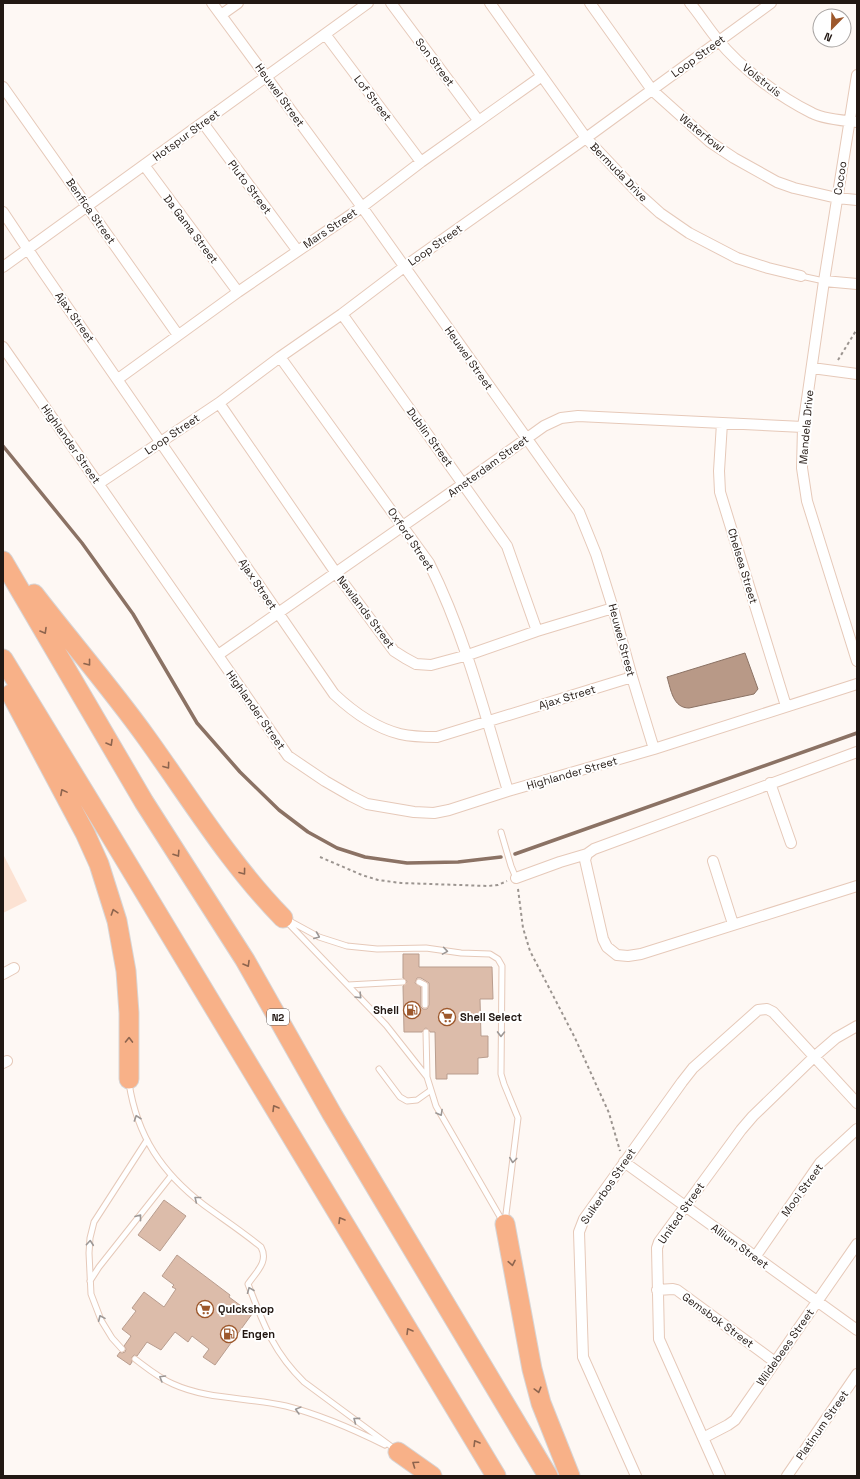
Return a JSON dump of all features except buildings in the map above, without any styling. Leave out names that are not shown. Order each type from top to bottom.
[{"type":"highway","points":[[3,556],[145,735],[228,852],[261,895],[283,918]]},
{"type":"highway","name":"N2","points":[[3,561],[144,802],[245,960],[332,1114],[548,1476]]},
{"type":"highway","points":[[3,659],[107,829],[496,1476]]},
{"type":"highway","points":[[3,680],[85,833],[99,864],[117,921],[126,971],[128,992],[129,1079]]},
{"type":"highway","points":[[505,1224],[532,1370],[541,1403],[570,1476]]},
{"type":"highway","points":[[398,1452],[432,1476]]},
{"type":"street","name":"Heuwel Street","points":[[212,3],[362,207],[579,512],[596,554],[654,749]]},
{"type":"street","points":[[221,15],[238,3]]},
{"type":"street","name":"Hotspur Street","points":[[3,267],[87,205],[203,123],[266,75],[368,3]]},
{"type":"street","name":"Son Street","points":[[391,3],[478,120]]},
{"type":"street","name":"Bermuda Drive","points":[[490,3],[586,138],[639,194],[660,213],[690,233],[737,258],[768,268],[801,276]]},
{"type":"street","name":"Waterfowl","points":[[590,3],[652,90],[710,142],[734,158],[777,182],[837,198],[857,200]]},
{"type":"street","name":"Volstruis","points":[[690,3],[719,41],[751,74],[776,92],[813,114],[853,122]]},
{"type":"street","name":"Loop Street","points":[[98,484],[219,403],[280,357],[586,138],[770,3]]},
{"type":"street","name":"Lof Street","points":[[325,34],[421,162]]},
{"type":"street","name":"Cocoo","points":[[824,281],[837,198],[853,122],[857,75]]},
{"type":"street","name":"Mars Street","points":[[118,379],[297,250],[362,207],[478,120],[542,76]]},
{"type":"street","name":"Benfica Street","points":[[3,87],[178,335]]},
{"type":"street","name":"Pluto Street","points":[[203,123],[297,250]]},
{"type":"street","name":"Da Gama Street","points":[[144,166],[238,292]]},
{"type":"street","name":"Ajax Street","points":[[3,212],[334,694],[356,712],[399,734],[420,737],[438,737],[632,677]]},
{"type":"street","points":[[824,281],[857,284]]},
{"type":"street","name":"Mandela Drive","points":[[824,281],[804,427],[802,468],[807,501],[857,661]]},
{"type":"street","name":"Dublin Street","points":[[342,314],[507,546],[537,631]]},
{"type":"street","name":"Highlander Street","points":[[3,347],[288,756],[338,789],[368,804],[414,812],[434,813],[449,810],[508,791],[654,749],[857,684]]},
{"type":"street","name":"Oxford Street","points":[[280,357],[429,563],[468,655],[508,791]]},
{"type":"street","points":[[812,368],[857,374]]},
{"type":"street","name":"Newlands Street","points":[[219,403],[336,573],[394,651],[416,664],[431,665],[468,655],[537,631],[613,608]]},
{"type":"street","name":"Amsterdam Street","points":[[218,655],[544,426],[561,418],[578,416],[804,427]]},
{"type":"street","name":"Chelsea Street","points":[[722,423],[719,470],[720,492],[786,706]]},
{"type":"street","points":[[516,878],[587,854],[594,849],[857,752]]},
{"type":"street","points":[[770,783],[791,843]]},
{"type":"street","points":[[587,854],[585,860],[603,938],[607,947],[617,955],[628,956],[641,954],[857,886]]},
{"type":"street","points":[[713,861],[733,924]]},
{"type":"street","points":[[3,974],[14,968]]},
{"type":"street","name":"Suikerbos Street","points":[[636,1476],[583,1357],[581,1226],[584,1219],[682,1082],[694,1068],[754,1012],[763,1009],[773,1012],[814,1057]]},
{"type":"street","name":"United Street","points":[[720,1476],[659,1339],[657,1248],[741,1130],[753,1116],[814,1057],[836,1038],[857,1026]]},
{"type":"street","points":[[814,1057],[857,1103]]},
{"type":"street","name":"Mooi Street","points":[[755,1257],[820,1163],[857,1129]]},
{"type":"street","name":"Allium Street","points":[[624,1162],[857,1330]]},
{"type":"street","name":"Wildebees Street","points":[[702,1438],[735,1420],[857,1244]]},
{"type":"street","name":"Gemsbok Street","points":[[657,1290],[677,1290],[775,1362]]},
{"type":"street","name":"Platinum Street","points":[[786,1476],[857,1374]]},
{"type":"lane","points":[[801,276],[824,281]]},
{"type":"lane","points":[[501,832],[506,853],[516,878]]},
{"type":"lane","points":[[283,918],[386,1025],[427,1077]]},
{"type":"lane","points":[[283,918],[319,937],[347,946],[377,949],[426,948],[461,953],[490,954],[500,962],[502,966],[501,1074],[518,1118],[505,1224]]},
{"type":"lane","points":[[348,985],[403,982]]},
{"type":"lane","points":[[419,982],[424,985],[425,1005]]},
{"type":"lane","points":[[426,1032],[427,1077],[436,1106],[505,1224]]},
{"type":"lane","points":[[379,1069],[400,1097],[407,1101],[411,1102],[417,1100],[431,1090]]},
{"type":"lane","points":[[129,1079],[135,1112],[147,1140],[158,1159],[171,1176],[203,1204],[261,1247],[264,1256],[262,1264],[248,1284],[268,1336],[286,1363],[304,1382],[398,1452]]},
{"type":"lane","points":[[122,1349],[112,1338],[101,1320],[91,1294],[89,1246],[94,1222],[147,1140]]},
{"type":"lane","points":[[90,1282],[99,1267],[171,1176]]},
{"type":"lane","points":[[135,1359],[161,1379],[182,1388],[206,1395],[269,1403],[311,1413],[358,1431],[398,1452]]},
{"type":"path","points":[[826,370],[836,363],[857,329]]},
{"type":"path","points":[[320,857],[362,875],[378,880],[401,883],[488,886],[498,885],[516,878],[523,928],[530,951],[575,1038],[608,1113],[624,1162]]},
{"type":"shaded area","points":[[745,653],[758,689],[754,694],[689,708],[679,705],[676,702],[667,677]]},
{"type":"shaded area","points":[[3,854],[27,901],[3,913]]},
{"type":"waterway","points":[[3,446],[82,543],[133,614],[197,723],[240,772],[279,810],[308,832],[337,848],[365,857],[407,863],[458,862],[501,857]]},
{"type":"waterway","points":[[515,854],[857,733]]},
{"type":"place","name":"Shell","points":[[412,1010]]},
{"type":"place","name":"Shell Select","points":[[447,1017]]},
{"type":"place","name":"Quickshop","points":[[205,1309]]},
{"type":"place","name":"Engen","points":[[229,1334]]}]
